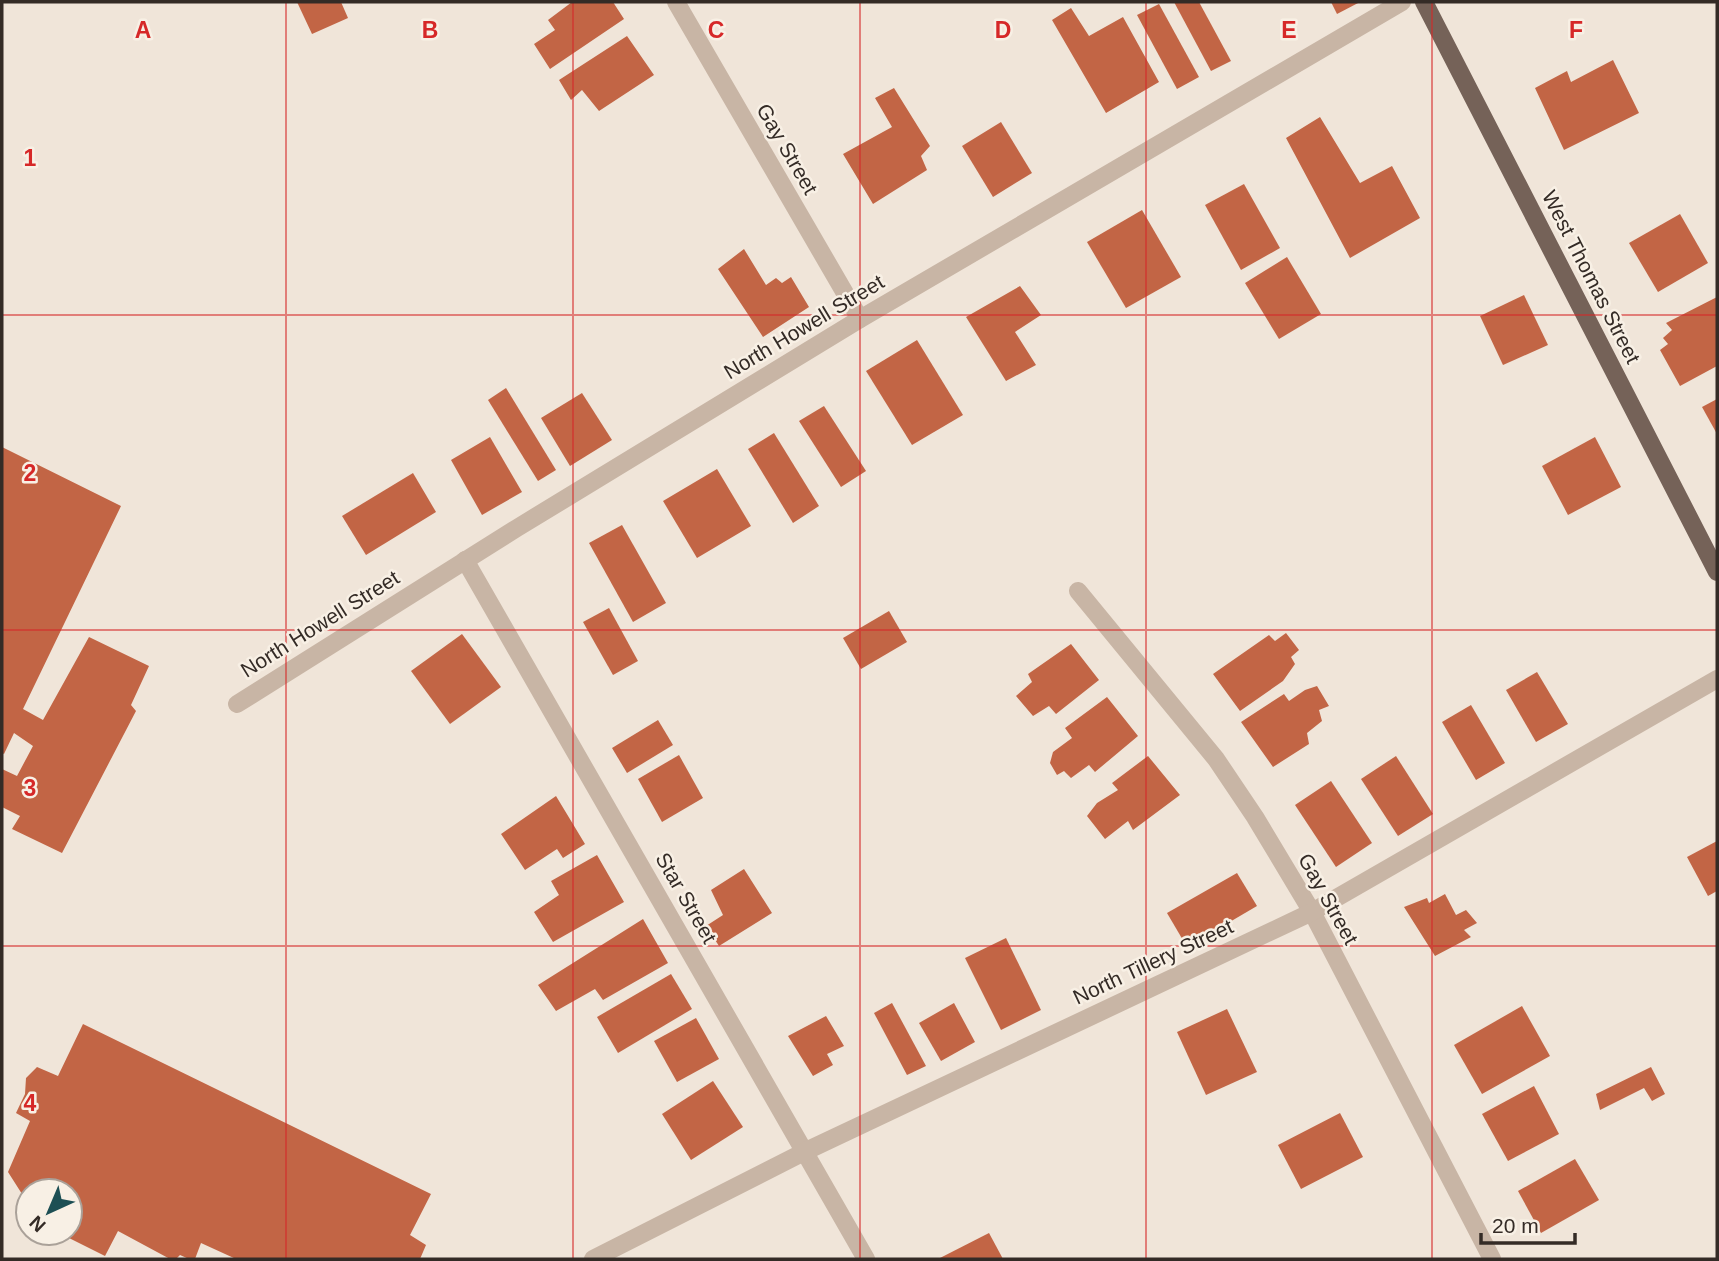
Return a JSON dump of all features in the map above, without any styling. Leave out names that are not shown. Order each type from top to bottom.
[{"type":"main road","name":"West Thomas Street","points":[[1424,2],[1717,572]]},
{"type":"street","name":"Gay Street","points":[[676,2],[860,318]]},
{"type":"street","name":"North Howell Street","points":[[237,704],[465,560],[860,318],[1402,2]]},
{"type":"street","name":"Star Street","points":[[465,560],[866,1259]]},
{"type":"street","name":"Gay Street","points":[[1078,591],[1216,759],[1255,817],[1312,912],[1492,1259]]},
{"type":"street","name":"North Tillery Street","points":[[593,1259],[806,1151],[1312,912],[1717,678]]},
{"type":"building","points":[[297,2],[341,2],[348,18],[312,34]]},
{"type":"building","points":[[572,2],[613,2],[624,19],[550,69],[534,44],[555,30],[548,20]]},
{"type":"building","points":[[1174,2],[1199,2],[1231,61],[1211,71]]},
{"type":"building","points":[[1331,2],[1360,2],[1337,14]]},
{"type":"building","points":[[1159,4],[1199,77],[1177,89],[1137,15]]},
{"type":"building","points":[[1071,8],[1089,36],[1123,17],[1159,82],[1106,113],[1052,20]]},
{"type":"building","points":[[627,36],[654,75],[599,111],[582,90],[571,100],[559,80]]},
{"type":"building","points":[[1613,60],[1639,113],[1564,150],[1535,88],[1567,71],[1571,82]]},
{"type":"building","points":[[894,88],[930,146],[921,156],[927,170],[873,204],[843,154],[892,127],[875,98]]},
{"type":"building","points":[[1320,117],[1360,183],[1392,166],[1420,218],[1350,258],[1286,138]]},
{"type":"building","points":[[1001,122],[1032,173],[993,197],[962,146]]},
{"type":"building","points":[[1244,184],[1280,248],[1241,270],[1205,205]]},
{"type":"building","points":[[1142,210],[1181,277],[1126,308],[1087,242]]},
{"type":"building","points":[[1680,214],[1708,263],[1658,292],[1629,243]]},
{"type":"building","points":[[744,249],[766,285],[776,278],[782,283],[791,277],[809,307],[763,337],[718,269]]},
{"type":"building","points":[[1287,257],[1321,314],[1279,339],[1245,283]]},
{"type":"building","points":[[1020,286],[1041,315],[1015,332],[1036,365],[1006,381],[966,317]]},
{"type":"building","points":[[1524,295],[1548,345],[1503,365],[1480,316]]},
{"type":"building","points":[[1717,297],[1717,366],[1680,386],[1660,350],[1668,344],[1663,338],[1672,330],[1666,323]]},
{"type":"building","points":[[917,340],[963,415],[912,445],[866,371]]},
{"type":"building","points":[[506,388],[556,470],[538,481],[488,400]]},
{"type":"building","points":[[582,393],[612,440],[570,466],[541,418]]},
{"type":"building","points":[[1717,399],[1717,434],[1702,407]]},
{"type":"building","points":[[824,406],[866,471],[841,487],[799,421]]},
{"type":"building","points":[[774,433],[819,506],[793,523],[748,449]]},
{"type":"building","points":[[490,437],[522,492],[482,515],[451,460]]},
{"type":"building","points":[[1595,437],[1621,487],[1568,515],[1542,466]]},
{"type":"building","points":[[2,447],[121,506],[23,709],[43,720],[89,637],[149,666],[131,705],[136,711],[62,853],[12,829],[20,816],[2,807],[2,769],[17,776],[33,746],[14,733],[4,754],[2,753]]},
{"type":"building","points":[[717,469],[751,526],[697,558],[663,501]]},
{"type":"building","points":[[413,473],[436,512],[366,555],[342,516]]},
{"type":"building","points":[[622,525],[666,603],[633,622],[589,543]]},
{"type":"building","points":[[609,608],[638,661],[613,675],[583,622]]},
{"type":"building","points":[[889,611],[907,642],[861,669],[843,638]]},
{"type":"building","points":[[1286,633],[1299,650],[1291,657],[1295,664],[1283,681],[1240,711],[1213,674],[1269,635],[1275,641]]},
{"type":"building","points":[[462,634],[501,687],[450,724],[411,671]]},
{"type":"building","points":[[1071,644],[1099,680],[1056,714],[1049,706],[1033,716],[1016,696],[1032,682],[1028,674]]},
{"type":"building","points":[[1537,672],[1568,724],[1536,742],[1506,690]]},
{"type":"building","points":[[1317,686],[1329,706],[1319,710],[1322,721],[1307,733],[1309,744],[1273,767],[1241,722],[1284,694],[1289,701],[1305,690]]},
{"type":"building","points":[[1107,697],[1138,736],[1095,772],[1089,765],[1071,778],[1064,771],[1057,775],[1050,763],[1053,752],[1072,738],[1065,728]]},
{"type":"building","points":[[1471,705],[1505,763],[1476,780],[1442,722]]},
{"type":"building","points":[[658,720],[673,745],[627,773],[612,748]]},
{"type":"building","points":[[679,755],[703,798],[662,822],[638,779]]},
{"type":"building","points":[[1148,756],[1180,795],[1133,830],[1128,821],[1105,839],[1087,816],[1097,803],[1118,790],[1112,783]]},
{"type":"building","points":[[1396,756],[1433,814],[1398,836],[1361,779]]},
{"type":"building","points":[[1331,781],[1372,843],[1336,867],[1295,805]]},
{"type":"building","points":[[556,796],[585,844],[563,858],[557,849],[525,870],[501,834]]},
{"type":"building","points":[[1717,841],[1717,891],[1708,896],[1687,857]]},
{"type":"building","points":[[597,855],[624,902],[553,942],[534,912],[559,895],[551,881]]},
{"type":"building","points":[[744,869],[772,913],[719,946],[706,926],[723,915],[711,890]]},
{"type":"building","points":[[1237,873],[1257,906],[1187,947],[1167,913]]},
{"type":"building","points":[[1445,894],[1456,915],[1466,910],[1477,923],[1464,930],[1471,937],[1435,956],[1404,907],[1427,898],[1429,903]]},
{"type":"building","points":[[643,919],[668,963],[603,1000],[595,989],[556,1011],[538,985]]},
{"type":"building","points":[[1006,938],[1041,1010],[1001,1030],[965,958]]},
{"type":"building","points":[[671,974],[692,1009],[618,1053],[597,1017]]},
{"type":"building","points":[[892,1003],[926,1066],[907,1075],[874,1013]]},
{"type":"building","points":[[954,1003],[975,1042],[941,1061],[919,1023]]},
{"type":"building","points":[[1522,1006],[1550,1056],[1482,1094],[1454,1045]]},
{"type":"building","points":[[1227,1009],[1257,1072],[1206,1095],[1177,1032]]},
{"type":"building","points":[[826,1016],[844,1046],[827,1054],[833,1065],[813,1076],[788,1036]]},
{"type":"building","points":[[696,1018],[719,1059],[677,1082],[654,1041]]},
{"type":"building","points":[[83,1024],[431,1194],[410,1235],[426,1245],[420,1259],[236,1259],[201,1243],[195,1259],[180,1255],[176,1259],[170,1259],[118,1231],[105,1256],[84,1246],[84,1177],[14,1177],[14,1181],[8,1172],[30,1121],[16,1113],[25,1094],[26,1078],[37,1067],[58,1076]]},
{"type":"building","points":[[1651,1067],[1665,1094],[1652,1101],[1644,1088],[1600,1110],[1596,1094]]},
{"type":"building","points":[[713,1081],[743,1127],[691,1160],[662,1114]]},
{"type":"building","points":[[1534,1086],[1559,1134],[1508,1161],[1482,1114]]},
{"type":"building","points":[[1340,1113],[1363,1157],[1301,1189],[1278,1145]]},
{"type":"building","points":[[1575,1159],[1599,1200],[1541,1233],[1518,1191]]},
{"type":"building","points":[[989,1233],[1003,1259],[938,1259]]}]
